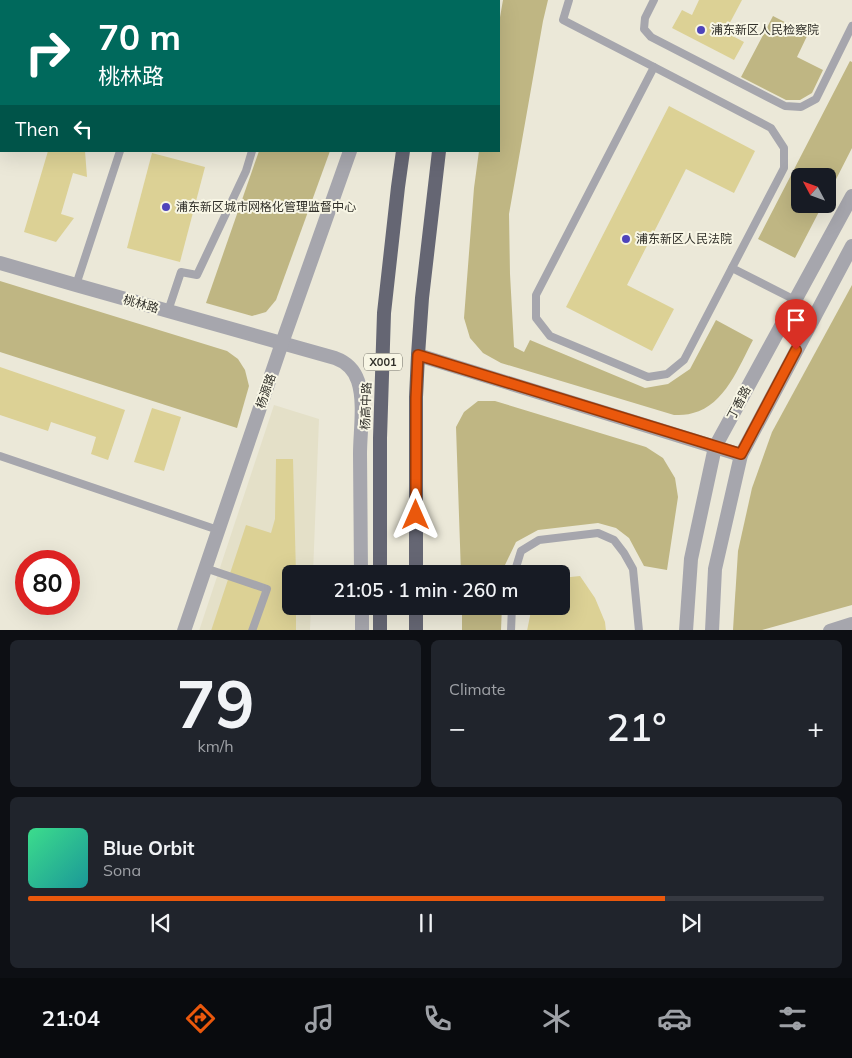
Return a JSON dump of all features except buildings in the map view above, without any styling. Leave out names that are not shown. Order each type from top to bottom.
[{"type":"highway","name":"杨高中路","points":[[380,565],[380,438],[384,313],[403,152]]},
{"type":"highway","name":"X001","points":[[416,565],[416,398],[418,355],[439,152]]},
{"type":"highway","points":[[380,615],[380,630]]},
{"type":"highway","points":[[416,615],[416,630]]},
{"type":"street","name":"杨源路","points":[[184,630],[350,152]]},
{"type":"street","name":"丁香路","points":[[686,630],[691,559],[715,447],[852,196]]},
{"type":"street","name":"丁香路","points":[[712,630],[715,569],[741,454],[852,246]]},
{"type":"street","name":"桃林路","points":[[0,263],[282,343]]},
{"type":"street","name":"X001","points":[[282,343],[344,361],[352,368],[358,379],[362,392],[360,455],[361,565]]},
{"type":"street","points":[[418,355],[741,454]]},
{"type":"street","points":[[362,615],[362,630]]},
{"type":"street","points":[[830,630],[851,626]]},
{"type":"lane","points":[[568,0],[564,20],[771,128],[784,148],[784,168],[684,360],[667,374],[648,377],[550,336],[536,318],[536,295],[654,68]]},
{"type":"lane","points":[[654,0],[645,18],[644,29],[651,37],[785,106],[801,106],[816,98],[851,31]]},
{"type":"lane","points":[[76,286],[120,152]]},
{"type":"lane","points":[[168,311],[181,272],[196,275],[246,171],[252,152]]},
{"type":"lane","points":[[732,268],[795,300]]},
{"type":"lane","points":[[1,459],[218,530]]},
{"type":"lane","points":[[517,565],[521,551],[539,540],[598,534],[614,540],[633,569],[639,630]]},
{"type":"lane","points":[[205,568],[267,589],[252,630]]},
{"type":"lane","points":[[511,630],[512,615]]},
{"type":"shaded area","points":[[503,0],[548,0],[509,214],[514,347],[524,352],[530,340],[645,388],[668,384],[690,369],[716,320],[753,340],[730,383],[714,402],[704,409],[691,414],[674,415],[501,363],[483,353],[470,338],[464,318],[474,188],[479,152],[500,152],[500,17]]},
{"type":"shaded area","points":[[773,16],[808,34],[797,57],[823,70],[812,93],[800,100],[786,100],[741,77]]},
{"type":"shaded area","points":[[850,61],[852,62],[852,148],[836,179],[836,168],[795,168]]},
{"type":"shaded area","points":[[259,152],[330,152],[276,300],[266,312],[252,316],[206,303]]},
{"type":"shaded area","points":[[791,175],[791,213],[818,213],[795,258],[758,239]]},
{"type":"shaded area","points":[[0,281],[227,351],[238,359],[245,370],[249,386],[237,428],[0,352]]},
{"type":"shaded area","points":[[852,285],[852,605],[762,630],[733,630],[738,551],[752,488],[772,432]]},
{"type":"shaded area","points":[[478,401],[495,401],[646,447],[663,458],[675,478],[678,497],[667,570],[644,566],[629,538],[616,528],[598,523],[538,530],[516,542],[505,565],[461,565],[456,427],[464,412]]},
{"type":"shaded area","points":[[274,405],[319,419],[313,565],[282,565],[282,615],[311,615],[310,630],[199,630]]},
{"type":"shaded area","points":[[462,615],[502,615],[501,630],[462,630]]},
{"type":"place","name":"浦东新区人民检察院","points":[[701,30]]},
{"type":"place","name":"浦东新区城市网格化管理监督中心","points":[[166,207]]},
{"type":"place","name":"浦东新区人民法院","points":[[626,239]]},
{"type":"route","points":[[416,515],[418,355],[741,454],[796,350]]}]
